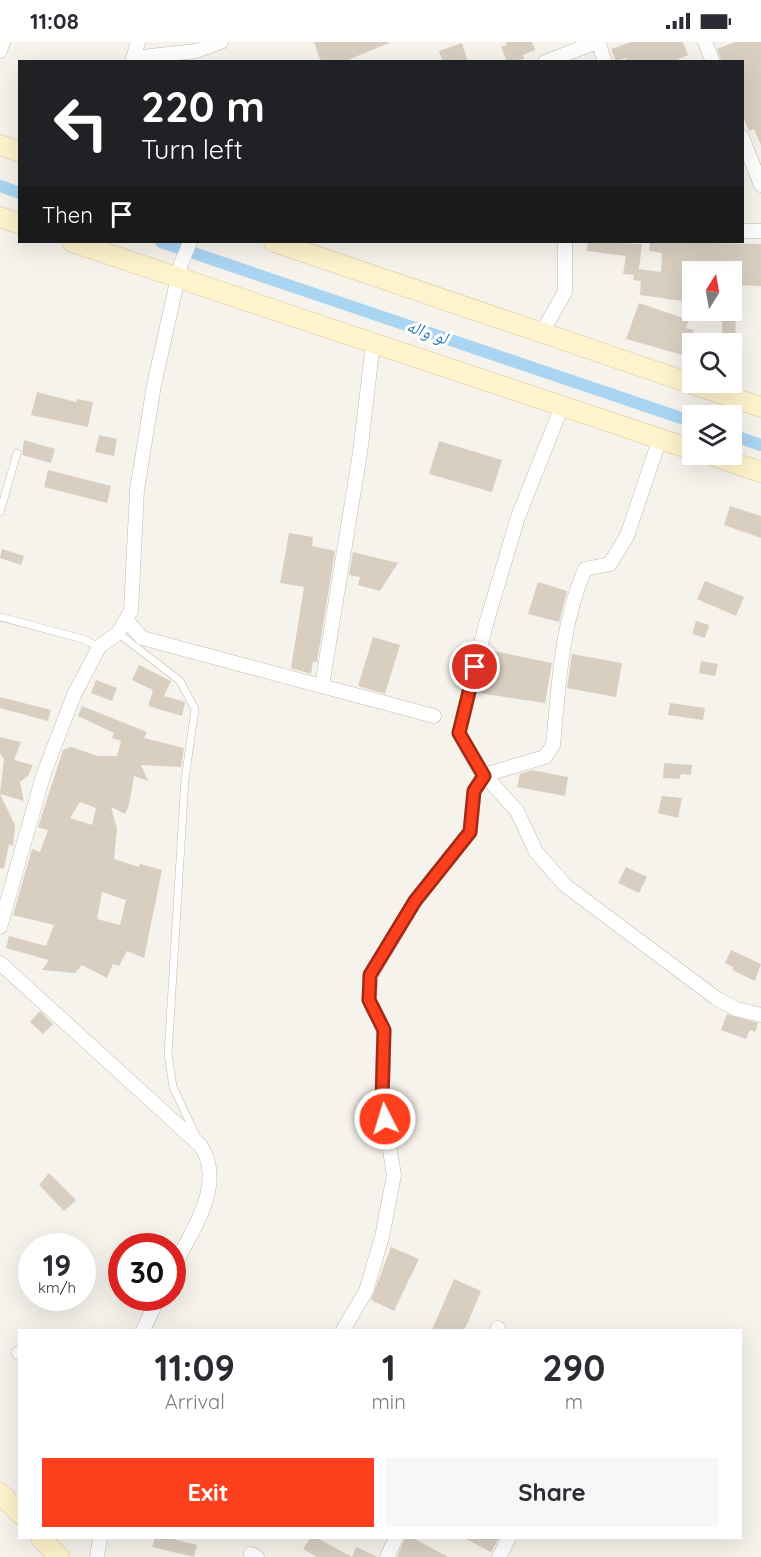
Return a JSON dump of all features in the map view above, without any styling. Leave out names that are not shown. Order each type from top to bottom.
[{"type":"street","points":[[0,51],[3,42]]},
{"type":"street","points":[[138,42],[132,60],[196,51],[222,42]]},
{"type":"street","points":[[550,60],[597,42],[604,60]]},
{"type":"street","points":[[705,42],[712,60]]},
{"type":"street","points":[[744,142],[761,185]]},
{"type":"street","points":[[0,145],[18,151]]},
{"type":"street","points":[[0,217],[18,223]]},
{"type":"street","points":[[744,231],[761,231]]},
{"type":"street","points":[[76,243],[179,271],[373,343],[682,446]]},
{"type":"street","points":[[0,927],[44,773],[74,695],[99,647],[118,633],[131,611],[138,490],[154,386],[179,271],[190,243]]},
{"type":"street","points":[[277,243],[761,407]]},
{"type":"street","points":[[541,334],[565,292],[565,243]]},
{"type":"street","points":[[322,686],[360,453],[373,343]]},
{"type":"street","points":[[561,406],[518,517],[486,624],[459,733],[484,776],[517,811],[536,852],[566,886],[716,998],[736,1009],[761,1015]]},
{"type":"street","points":[[344,1329],[366,1291],[382,1237],[394,1175],[382,1101],[384,1030],[369,1000],[370,975],[415,901],[470,832],[474,791],[484,776],[544,758],[553,745],[563,639],[572,599],[585,569],[610,564],[627,536],[660,438]]},
{"type":"street","points":[[740,465],[761,472]]},
{"type":"street","points":[[126,619],[142,638],[434,716]]},
{"type":"street","points":[[0,963],[201,1146],[210,1160],[206,1204],[186,1242]]},
{"type":"street","points":[[143,1329],[152,1311]]},
{"type":"street","points":[[0,1493],[18,1512]]},
{"type":"street","points":[[42,1539],[59,1557]]},
{"type":"street","points":[[97,1557],[100,1539]]},
{"type":"street","points":[[387,1557],[396,1539]]},
{"type":"street","points":[[499,1557],[508,1539]]},
{"type":"lane","points":[[0,512],[17,453]]},
{"type":"lane","points":[[0,617],[83,639],[99,647]]},
{"type":"lane","points":[[118,633],[180,681],[195,709],[185,778],[168,1054],[173,1087],[201,1146]]},
{"type":"building","points":[[314,42],[389,42],[348,60],[320,60]]},
{"type":"building","points":[[506,42],[532,42],[535,50],[523,55],[524,59],[506,60],[501,47],[507,45]]},
{"type":"building","points":[[631,42],[683,42],[688,55],[677,60],[626,60],[626,58],[616,60],[611,49]]},
{"type":"building","points":[[735,42],[761,42],[761,145],[754,129],[749,131],[744,119],[744,60],[721,60],[717,49]]},
{"type":"building","points":[[462,43],[467,60],[442,60],[439,51]]},
{"type":"building","points":[[588,243],[642,244],[639,269],[661,272],[662,253],[649,251],[650,243],[761,244],[761,286],[742,285],[742,261],[682,261],[682,301],[640,295],[641,281],[633,280],[634,275],[623,274],[626,256],[587,251]]},
{"type":"building","points":[[639,303],[682,318],[682,321],[689,321],[686,328],[694,330],[693,333],[682,333],[682,355],[626,339]]},
{"type":"building","points":[[722,321],[736,321],[735,333],[722,333]]},
{"type":"building","points":[[37,392],[76,402],[77,399],[93,402],[88,427],[31,415]]},
{"type":"building","points":[[99,435],[117,439],[114,456],[95,452]]},
{"type":"building","points":[[24,440],[55,449],[51,463],[22,455]]},
{"type":"building","points":[[439,441],[502,460],[492,492],[429,474]]},
{"type":"building","points":[[48,470],[111,486],[107,503],[44,487]]},
{"type":"building","points":[[730,506],[761,516],[761,538],[724,525]]},
{"type":"building","points":[[289,533],[313,537],[312,546],[335,551],[317,662],[313,662],[311,674],[291,668],[304,587],[280,583]]},
{"type":"building","points":[[2,549],[24,556],[21,565],[0,558]]},
{"type":"building","points":[[353,552],[398,563],[380,591],[358,585],[360,577],[349,575]]},
{"type":"building","points":[[705,581],[744,597],[736,616],[697,599]]},
{"type":"building","points":[[538,582],[567,591],[559,622],[528,614]]},
{"type":"building","points":[[696,621],[709,625],[705,638],[692,634]]},
{"type":"building","points":[[373,637],[400,645],[385,694],[358,686]]},
{"type":"building","points":[[489,650],[552,663],[545,703],[478,693]]},
{"type":"building","points":[[572,654],[622,663],[616,697],[567,688]]},
{"type":"building","points":[[701,661],[718,664],[715,676],[699,673]]},
{"type":"building","points":[[139,665],[171,681],[164,696],[185,702],[182,716],[148,706],[153,690],[132,680]]},
{"type":"building","points":[[96,680],[117,688],[112,701],[91,693]]},
{"type":"building","points":[[0,697],[51,710],[48,721],[0,708]]},
{"type":"building","points":[[670,703],[705,708],[703,720],[668,715]]},
{"type":"building","points":[[82,706],[147,732],[144,738],[184,748],[181,767],[141,765],[148,781],[134,776],[129,805],[125,814],[111,807],[117,829],[114,859],[139,867],[140,864],[162,870],[144,958],[127,951],[119,966],[113,964],[107,978],[82,965],[75,973],[42,970],[49,960],[6,948],[9,936],[46,946],[54,925],[13,915],[32,849],[40,852],[48,830],[38,827],[63,750],[71,747],[98,756],[117,756],[121,741],[112,738],[114,733],[78,716]],"holes":[[[80,802],[96,808],[92,825],[70,818]],[[102,892],[126,900],[120,925],[97,919]]]},
{"type":"building","points":[[0,737],[21,742],[14,760],[33,765],[28,776],[20,782],[24,801],[0,794],[4,759],[0,754]]},
{"type":"building","points":[[664,763],[692,765],[691,775],[681,774],[680,779],[663,778]]},
{"type":"building","points":[[532,770],[568,777],[565,796],[517,787],[520,774]]},
{"type":"building","points":[[0,794],[15,825],[13,846],[9,844],[4,869],[0,868]]},
{"type":"building","points":[[662,796],[682,798],[678,818],[658,813]]},
{"type":"building","points":[[626,867],[647,877],[639,893],[618,883]]},
{"type":"building","points":[[731,950],[761,964],[755,981],[732,970],[733,967],[725,963]]},
{"type":"building","points":[[40,1011],[53,1024],[43,1034],[30,1022]]},
{"type":"building","points":[[727,1014],[758,1023],[755,1032],[750,1030],[746,1039],[721,1030]]},
{"type":"building","points":[[49,1173],[76,1200],[64,1211],[39,1185]]},
{"type":"building","points":[[391,1247],[419,1259],[394,1311],[371,1300]]},
{"type":"building","points":[[454,1279],[481,1291],[464,1329],[432,1329]]},
{"type":"building","points":[[155,1539],[173,1539],[197,1545],[194,1557],[152,1547]]},
{"type":"building","points":[[309,1539],[319,1539],[352,1557],[317,1557],[303,1549]]},
{"type":"building","points":[[405,1539],[415,1539],[448,1557],[397,1557]]},
{"type":"building","points":[[466,1539],[498,1539],[491,1552]]},
{"type":"building","points":[[356,1547],[378,1557],[352,1557]]},
{"type":"waterway","name":"لو واله","points":[[0,186],[18,192]]},
{"type":"waterway","name":"لو واله","points":[[164,243],[682,418]]},
{"type":"waterway","name":"لو واله","points":[[742,438],[761,445]]},
{"type":"route","points":[[385,1119],[382,1101],[384,1030],[369,1000],[370,975],[415,901],[470,832],[474,791],[484,776],[459,733],[475,667]]}]
